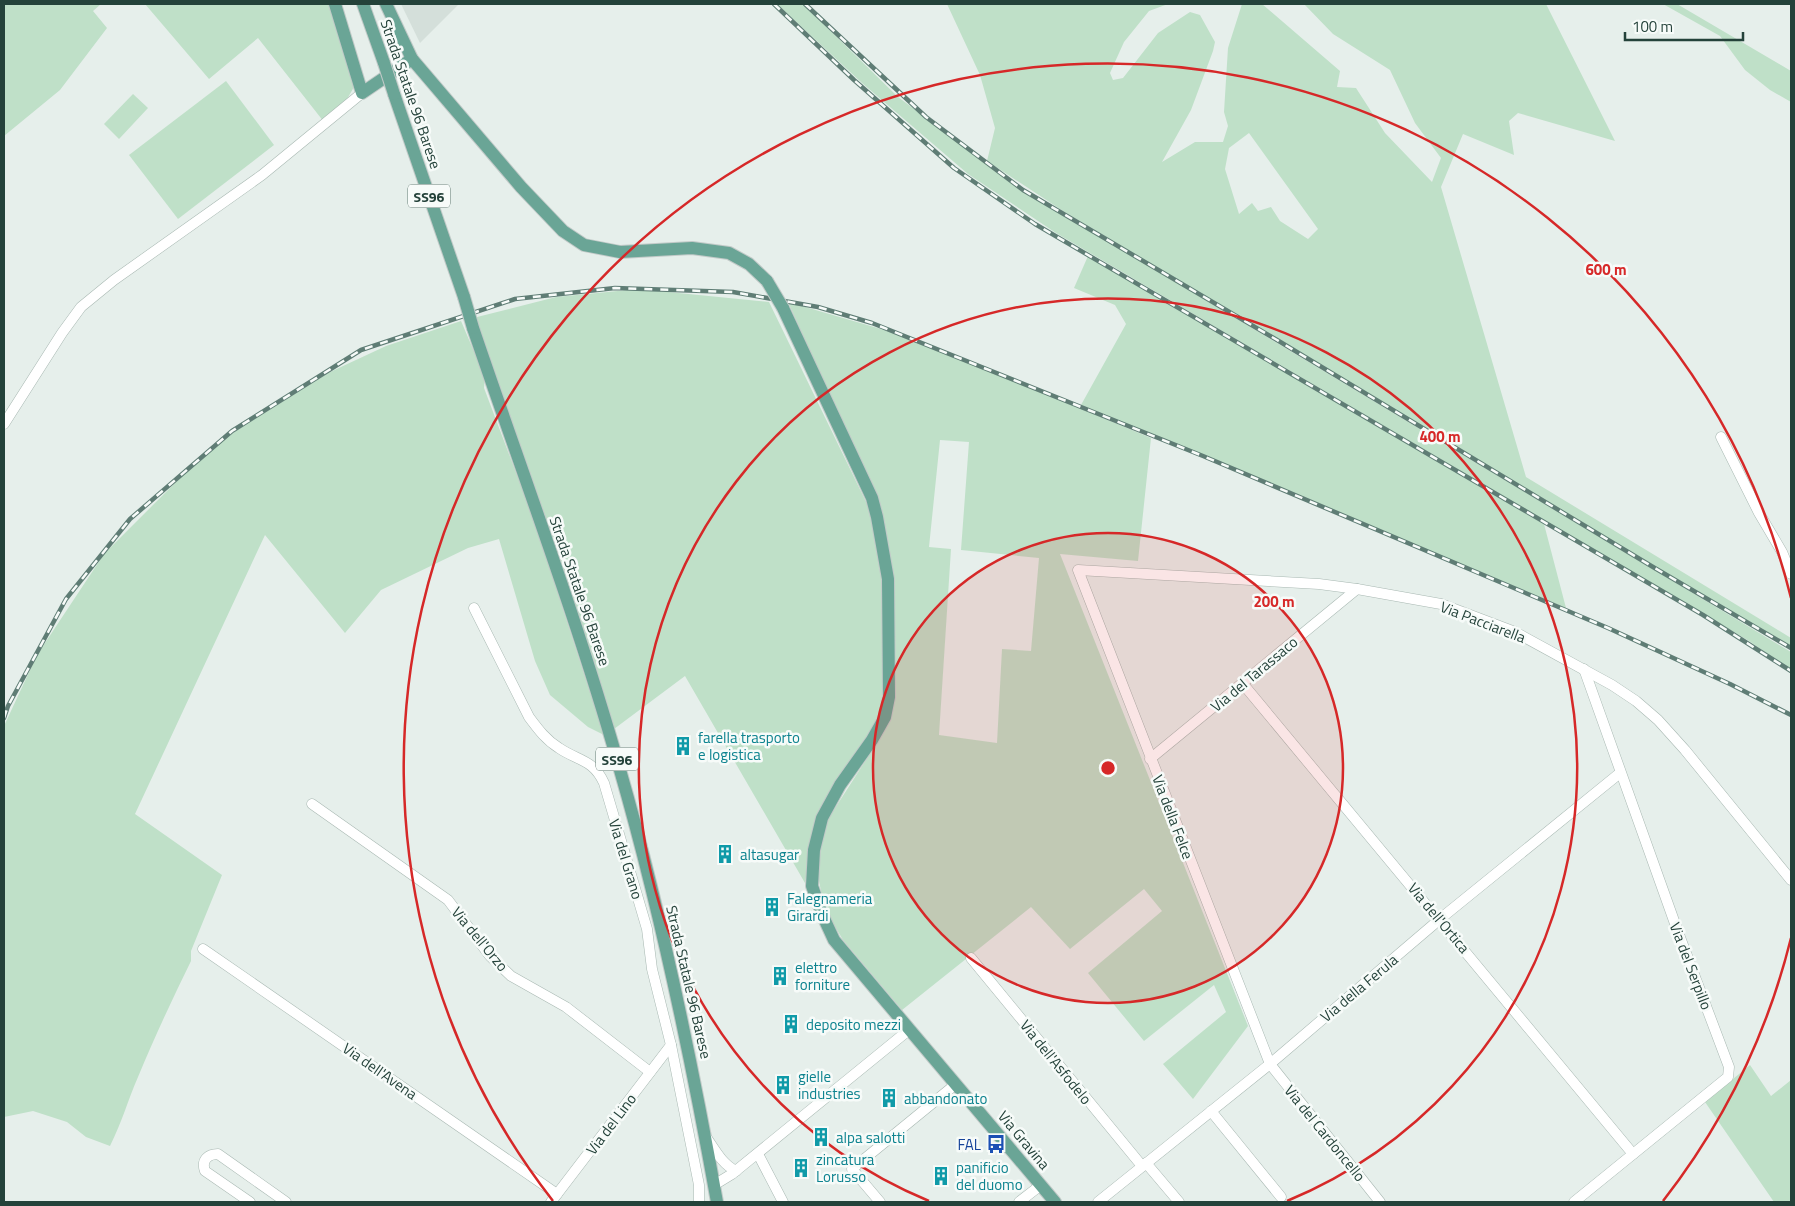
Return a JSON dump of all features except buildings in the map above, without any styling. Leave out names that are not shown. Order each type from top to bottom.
[{"type":"main road","points":[[335,4],[362,93],[412,59]]},
{"type":"main road","name":"Strada Statale 96 Barese","points":[[363,4],[591,674],[620,771],[664,941],[698,1094],[717,1202]]},
{"type":"main road","name":"Via Gravina","points":[[386,4],[412,59],[521,187],[563,231],[584,245],[620,252],[692,248],[712,249],[729,253],[741,258],[758,271],[767,281],[783,308],[872,498],[878,517],[888,579],[888,697],[885,717],[872,740],[840,785],[822,818],[814,850],[812,886],[834,940],[1055,1202]]},
{"type":"street","points":[[4,424],[62,333],[81,307],[114,280],[262,175],[362,93]]},
{"type":"street","points":[[1721,437],[1759,513],[1782,552],[1791,574]]},
{"type":"street","name":"Via Pacciarella","points":[[1078,570],[1319,584],[1357,588],[1441,604],[1515,632],[1584,668],[1636,701],[1658,720],[1685,750],[1791,880]]},
{"type":"street","name":"Via della Felce","points":[[1078,570],[1150,760],[1270,1064]]},
{"type":"street","name":"Via del Tarassaco","points":[[1150,760],[1357,588]]},
{"type":"street","name":"Via del Grano","points":[[474,608],[530,717],[540,732],[558,748],[586,761],[594,767],[604,783],[647,929],[652,969],[671,1045],[699,1185],[699,1202]]},
{"type":"street","name":"Via del Serpillo","points":[[1574,1202],[1728,1077],[1730,1072],[1620,773],[1584,668]]},
{"type":"street","name":"Via dell'Ortica","points":[[1243,684],[1440,919],[1633,1154]]},
{"type":"street","name":"Via della Ferula","points":[[1098,1202],[1270,1064],[1440,919],[1620,773]]},
{"type":"street","name":"Via dell'Orzo","points":[[312,804],[448,900],[490,956],[511,976],[566,1007],[650,1072]]},
{"type":"street","name":"Via dell'Avena","points":[[203,949],[554,1198]]},
{"type":"street","name":"Via dell'Asfodelo","points":[[971,958],[1144,1165],[1179,1202]]},
{"type":"street","points":[[713,1178],[724,1180],[732,1169],[758,1154],[910,1029]]},
{"type":"street","name":"Via del Lino","points":[[554,1198],[671,1045]]},
{"type":"street","name":"Via del Cardoncello","points":[[1270,1064],[1380,1202]]},
{"type":"street","points":[[880,1202],[852,1169],[956,1084]]},
{"type":"street","points":[[1211,1111],[1281,1197]]},
{"type":"street","points":[[705,1135],[718,1155],[732,1169]]},
{"type":"street","points":[[250,1202],[205,1170],[204,1160],[208,1156],[218,1154],[286,1202]]},
{"type":"street","points":[[693,1155],[709,1154]]},
{"type":"street","points":[[758,1154],[783,1202]]},
{"type":"street","points":[[1020,1202],[1041,1185]]},
{"type":"shaded area","points":[[401,4],[459,4],[420,43]]},
{"type":"green space","points":[[4,4],[101,4],[93,11],[107,28],[60,90],[4,136]]},
{"type":"green space","points":[[145,4],[329,4],[354,87],[343,106],[324,122],[258,38],[209,79]]},
{"type":"green space","points":[[777,4],[803,4],[898,97],[1031,195],[1791,652],[1791,670],[1749,641],[1056,233],[968,174],[862,83]]},
{"type":"green space","points":[[947,4],[1168,4],[1149,11],[1124,42],[1110,73],[1113,80],[1123,78],[1158,33],[1190,12],[1200,15],[1215,42],[1213,51],[1191,110],[1162,162],[1195,142],[1223,142],[1228,126],[1224,112],[1228,48],[1242,4],[1262,4],[1340,71],[1337,87],[1356,88],[1385,133],[1432,182],[1441,158],[1415,123],[1390,70],[1333,34],[1304,4],[1546,4],[1615,141],[1518,113],[1509,121],[1514,155],[1463,134],[1441,187],[1526,477],[1791,638],[1791,648],[1063,211],[987,161],[995,128],[980,75]],"holes":[[[1249,133],[1318,229],[1308,239],[1280,221],[1271,207],[1258,211],[1252,203],[1239,214],[1225,169],[1229,148]]]},
{"type":"green space","points":[[1663,4],[1677,4],[1791,71],[1791,102],[1770,90],[1745,70],[1720,36]]},
{"type":"green space","points":[[226,81],[274,145],[178,219],[129,155]]},
{"type":"green space","points":[[133,94],[148,108],[119,139],[104,124]]},
{"type":"green space","points":[[1088,256],[1544,524],[1566,608],[1081,405],[1126,324],[1115,305],[1074,288]]},
{"type":"green space","points":[[638,289],[769,302],[870,510],[883,588],[883,700],[877,722],[816,818],[805,883],[685,676],[614,729],[473,318],[556,297]]},
{"type":"green space","points":[[788,302],[912,338],[1151,438],[1138,561],[1060,554],[1248,1026],[1193,1099],[1163,1064],[1226,1012],[1214,985],[1144,1041],[1088,973],[1162,911],[1144,889],[1070,949],[1031,907],[902,1010],[843,940],[830,918],[822,896],[818,876],[818,859],[828,819],[875,746],[894,698],[876,498]],"holes":[[[940,440],[969,442],[961,550],[1039,558],[1031,651],[1002,649],[997,743],[939,735],[951,549],[929,547]]]},
{"type":"green space","points":[[461,321],[485,377],[484,388],[534,520],[604,735],[588,727],[550,695],[535,661],[499,539],[468,548],[381,590],[345,633],[265,535],[135,814],[222,875],[191,951],[191,961],[150,1048],[110,1146],[86,1137],[67,1122],[33,1111],[4,1117],[4,726],[37,655],[104,554],[197,461],[237,430],[328,373],[386,346]]},
{"type":"green space","points":[[1750,1065],[1771,1096],[1791,1080],[1791,1202],[1774,1202],[1705,1102]]},
{"type":"railway","points":[[774,4],[854,80],[954,168],[1035,224],[1703,615],[1791,671]]},
{"type":"railway","points":[[805,4],[926,117],[1023,190],[1791,648]]},
{"type":"railway","points":[[4,718],[8,706],[66,599],[130,519],[232,431],[361,350],[515,299],[615,288],[733,292],[818,307],[872,323],[1203,456],[1608,628],[1730,684],[1791,715]]},
{"type":"place","name":"farella trasporto e logistica","points":[[683,746]]},
{"type":"place","name":"altasugar","points":[[725,854]]},
{"type":"place","name":"Falegnameria Girardi","points":[[772,907]]},
{"type":"place","name":"elettro forniture","points":[[780,976]]},
{"type":"place","name":"deposito mezzi","points":[[791,1024]]},
{"type":"place","name":"gielle industries","points":[[783,1085]]},
{"type":"place","name":"abbandonato","points":[[889,1098]]},
{"type":"place","name":"alpa salotti","points":[[821,1137]]},
{"type":"place","name":"FAL","points":[[996,1144]]},
{"type":"place","name":"zincatura Lorusso","points":[[801,1168]]},
{"type":"place","name":"panificio del duomo","points":[[941,1176]]}]
